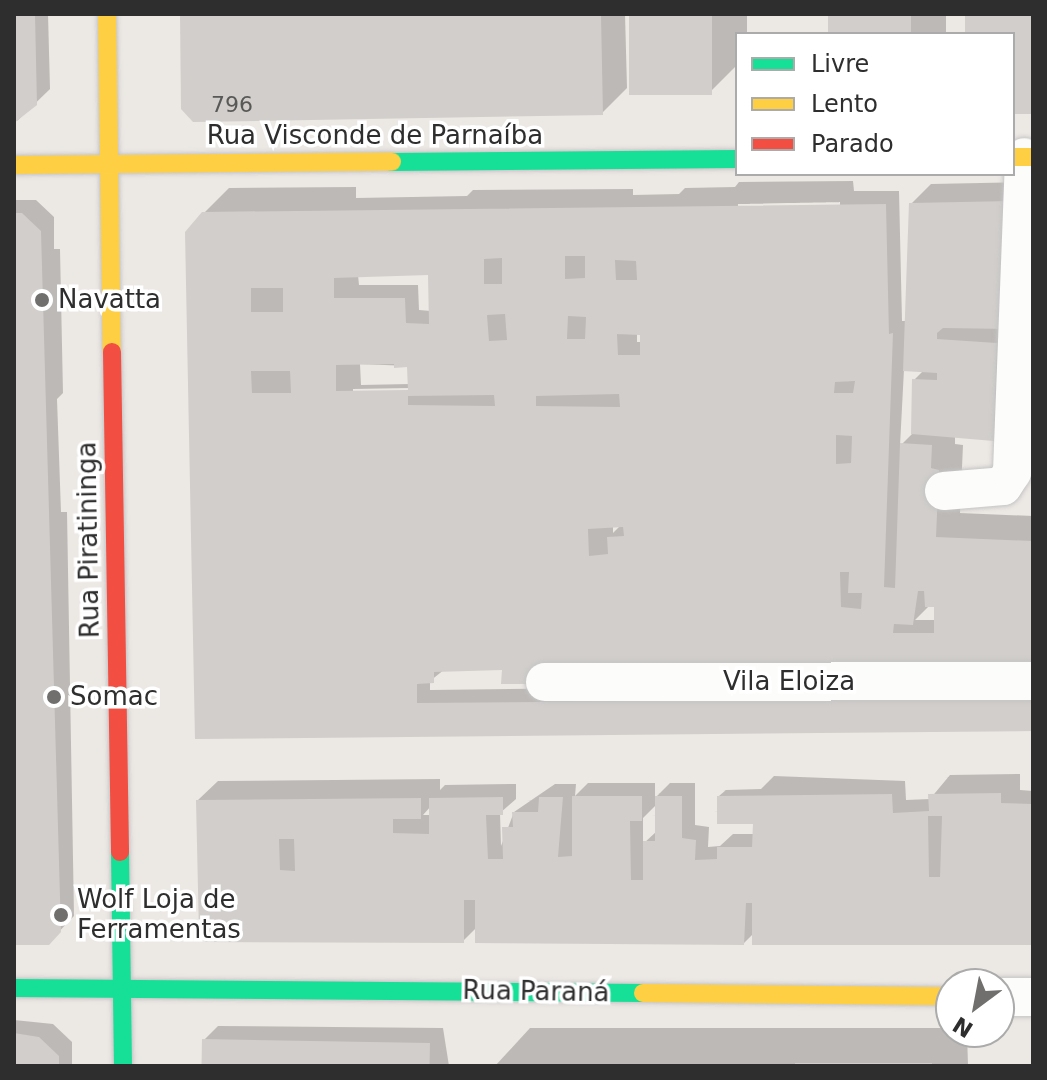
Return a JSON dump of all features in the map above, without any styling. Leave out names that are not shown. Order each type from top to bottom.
[{"type":"street","name":"Rua Piratininga","points":[[107,14],[123,1066]]},
{"type":"street","points":[[944,491],[1003,486],[1012,472],[1023,157]]},
{"type":"street","name":"Rua Visconde de Parnaíba","points":[[14,165],[735,159]]},
{"type":"street","name":"Vila Eloiza","points":[[545,682],[1033,681]]},
{"type":"street","name":"Rua Paraná","points":[[14,988],[935,996]]},
{"type":"building","points":[[14,14],[35,14],[37,105],[14,123]]},
{"type":"building","points":[[180,14],[601,14],[603,115],[193,122],[181,109]]},
{"type":"building","points":[[629,14],[712,14],[712,95],[629,95]]},
{"type":"building","points":[[828,14],[911,14],[911,32],[828,32]]},
{"type":"building","points":[[965,14],[1033,14],[1033,114],[1015,114],[1015,32],[965,32]]},
{"type":"building","points":[[1012,201],[1008,329],[943,328],[937,333],[937,339],[997,343],[994,441],[911,434],[912,379],[937,380],[937,373],[903,371],[909,203]]},
{"type":"building","points":[[886,204],[889,334],[893,333],[884,587],[895,588],[900,443],[932,445],[931,468],[939,470],[936,537],[1033,541],[1033,665],[539,684],[501,684],[502,670],[434,672],[434,683],[417,684],[417,703],[1033,698],[1033,731],[195,739],[185,232],[202,212]],"holes":[[[565,256],[585,256],[585,278],[565,279]],[[502,258],[502,284],[484,284],[484,259]],[[615,260],[636,261],[637,280],[616,280]],[[428,275],[429,324],[406,323],[405,298],[334,298],[334,278]],[[251,288],[283,288],[283,312],[251,312]],[[505,314],[507,340],[489,341],[487,315]],[[568,316],[586,317],[585,339],[567,339]],[[617,334],[640,335],[640,355],[618,355]],[[394,364],[394,368],[407,367],[408,390],[336,391],[336,365]],[[251,371],[290,371],[291,393],[252,393]],[[855,381],[853,393],[834,393],[835,382]],[[619,394],[620,407],[536,406],[536,396]],[[494,395],[495,406],[408,405],[408,396]],[[836,435],[852,436],[851,463],[836,464]],[[623,527],[624,536],[607,537],[608,554],[589,556],[588,529]],[[840,572],[849,572],[848,593],[862,593],[861,609],[841,607]],[[918,591],[924,591],[925,607],[934,607],[934,633],[893,633],[894,624],[913,625]]]},
{"type":"building","points":[[14,213],[22,213],[41,231],[61,932],[49,945],[14,945]]},
{"type":"building","points":[[1001,793],[1001,803],[1033,804],[1033,945],[752,945],[752,903],[746,903],[744,945],[475,943],[475,900],[464,900],[464,943],[206,942],[199,934],[196,800],[421,798],[421,819],[393,819],[393,833],[429,834],[429,798],[503,797],[503,815],[486,815],[488,859],[503,859],[502,827],[513,827],[512,812],[538,812],[539,797],[563,797],[558,857],[572,856],[572,796],[642,796],[642,821],[630,821],[631,880],[643,880],[643,841],[655,841],[655,796],[682,796],[682,838],[696,840],[695,860],[717,859],[717,847],[752,847],[753,824],[717,824],[717,796],[892,794],[893,813],[929,811],[928,794]],"holes":[[[928,816],[942,816],[940,877],[929,877]],[[279,839],[294,839],[295,871],[280,870]]]},
{"type":"building","points":[[14,1033],[39,1037],[59,1056],[59,1066],[14,1066]]},
{"type":"building","points":[[202,1039],[430,1043],[430,1066],[202,1066]]},
{"type":"building","points":[[795,1063],[932,1063],[932,1066],[795,1066]]},
{"type":"traffic: fast","points":[[392,162],[735,159]]},
{"type":"traffic: fast","points":[[120,852],[123,1066]]},
{"type":"traffic: fast","points":[[14,988],[643,993]]},
{"type":"traffic: slow","points":[[107,14],[112,352]]},
{"type":"traffic: slow","points":[[1015,157],[1033,157]]},
{"type":"traffic: slow","points":[[14,165],[392,162]]},
{"type":"traffic: slow","points":[[643,993],[935,996]]},
{"type":"traffic: jam","points":[[112,352],[120,852]]},
{"type":"place","name":"Navatta","points":[[42,300]]},
{"type":"place","name":"Somac","points":[[54,697]]},
{"type":"place","name":"Wolf Loja de Ferramentas","points":[[61,915]]}]
